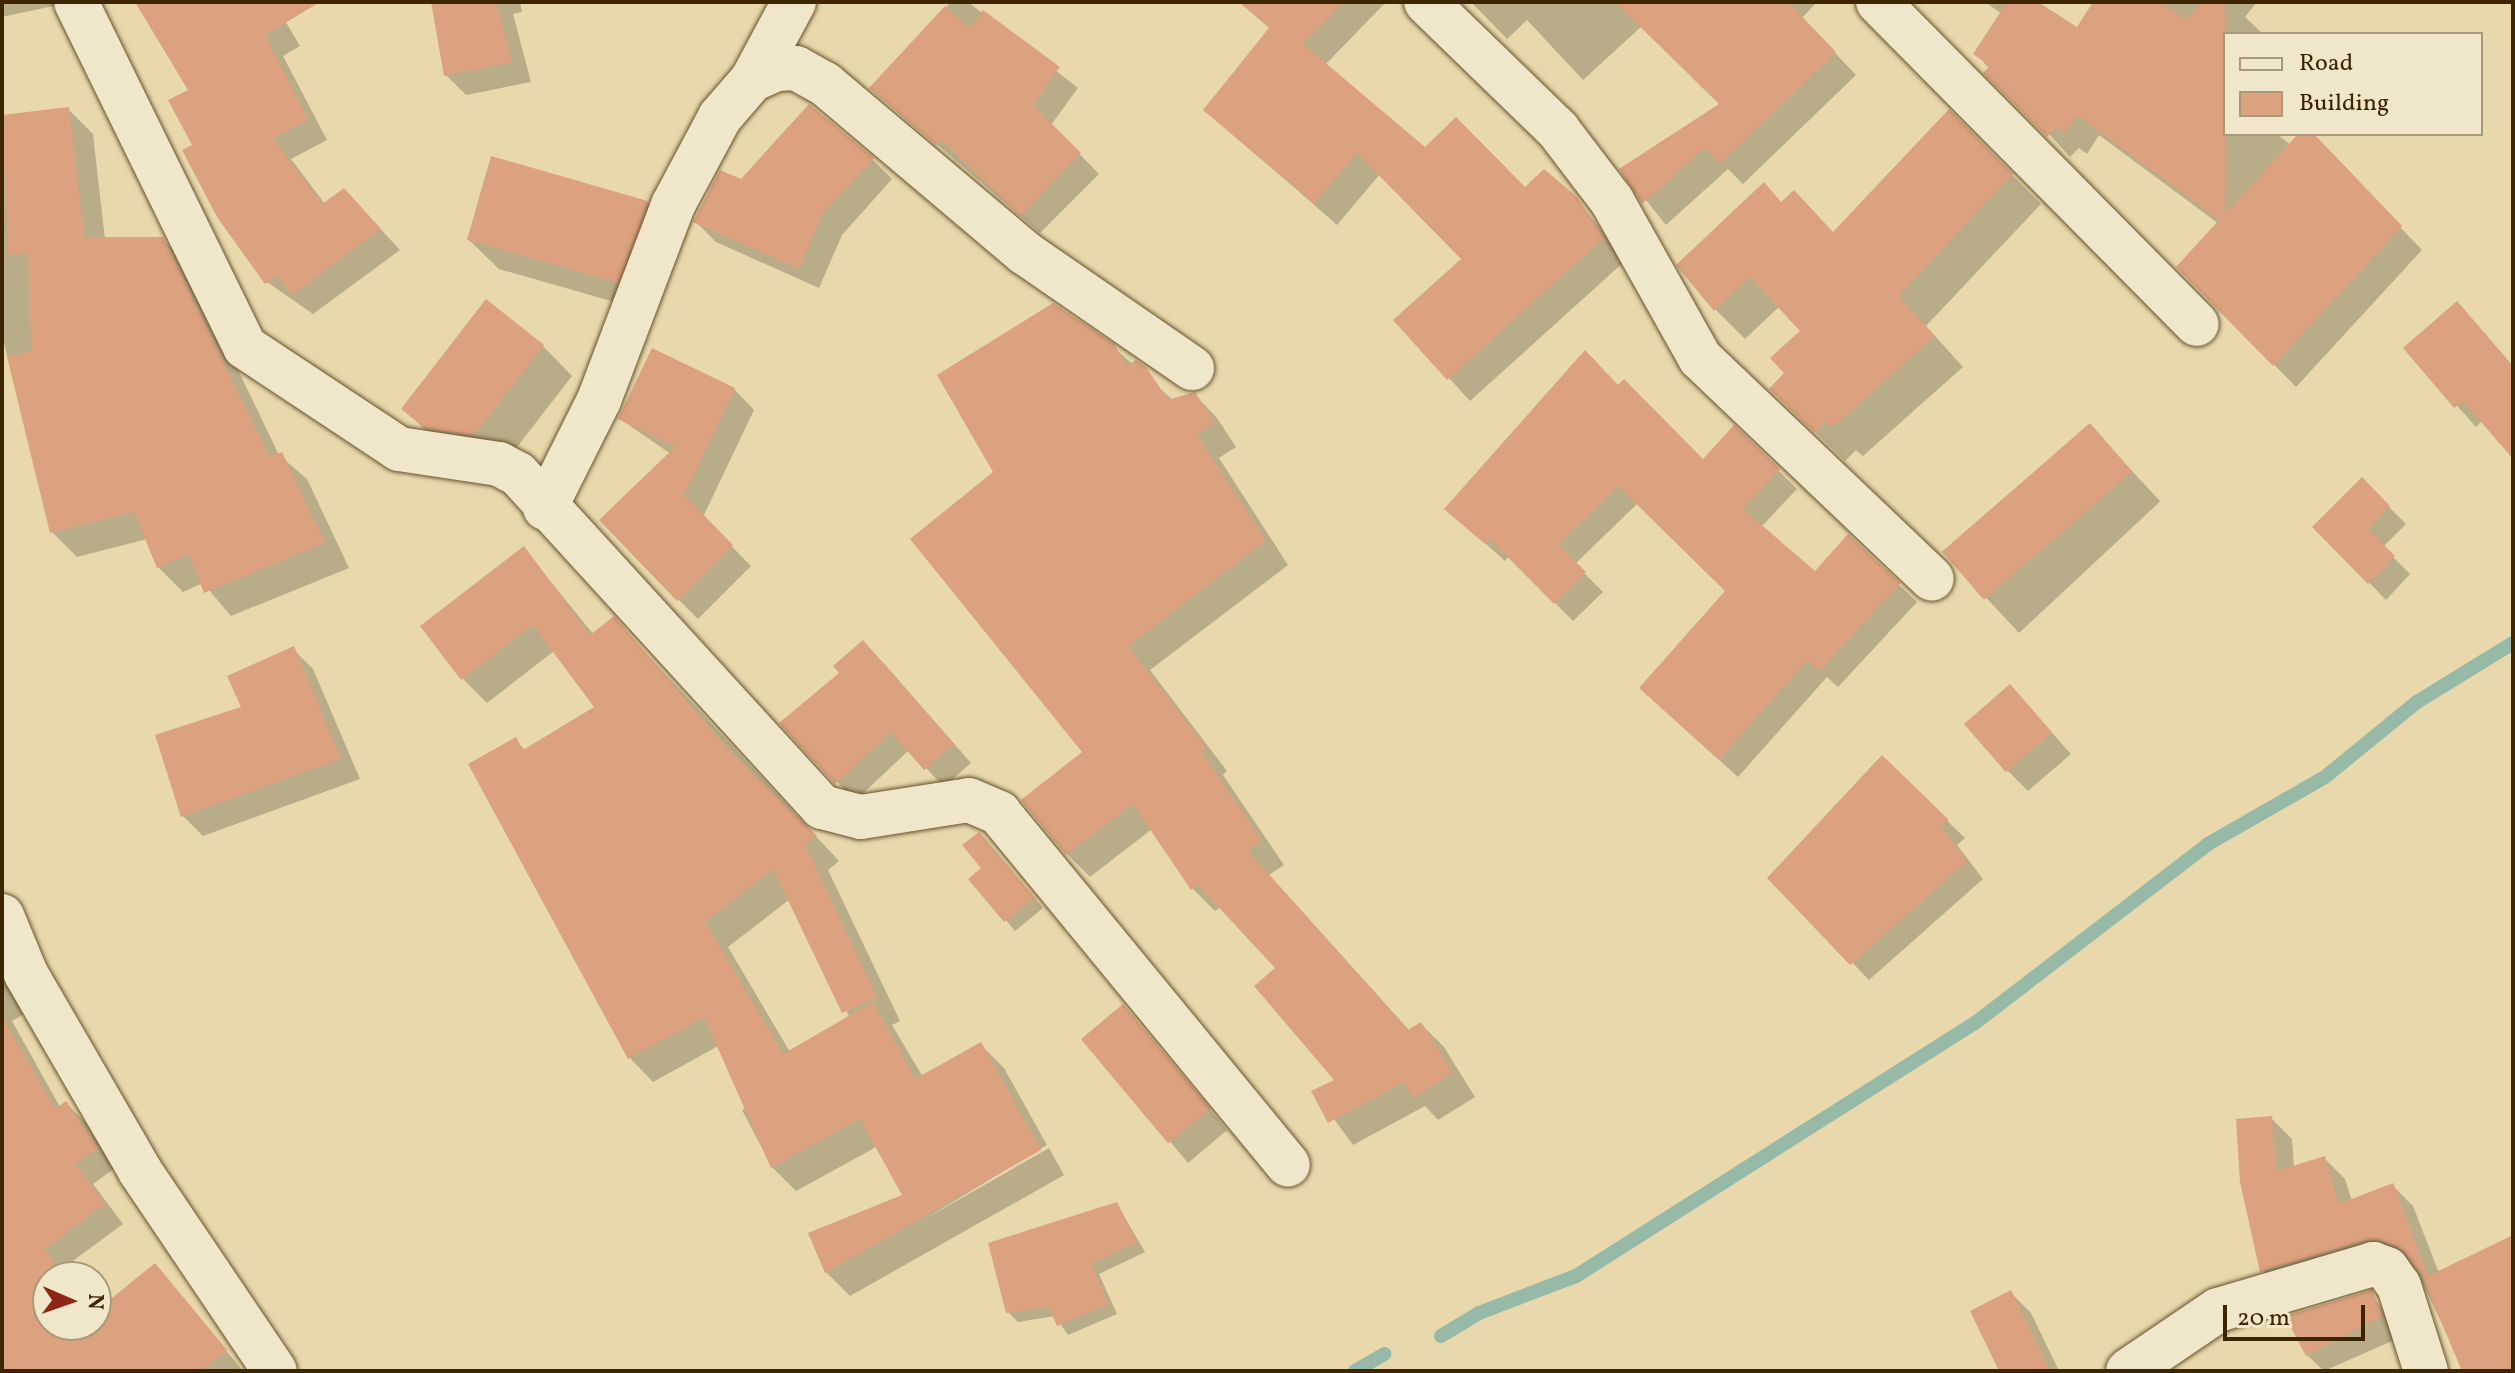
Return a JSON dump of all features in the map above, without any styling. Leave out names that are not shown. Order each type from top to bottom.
[{"type":"street","points":[[76,2],[245,347],[399,449],[499,464],[545,508],[822,807],[861,817],[969,800],[999,813],[1288,1165]]},
{"type":"street","points":[[545,508],[599,400],[653,246],[720,117],[752,80],[794,2]]},
{"type":"street","points":[[1426,2],[1558,130],[1612,201],[1700,358],[1932,579]]},
{"type":"street","points":[[1878,2],[2197,324]]},
{"type":"street","points":[[752,80],[796,68],[825,84],[1025,253],[1192,368]]},
{"type":"street","points":[[2,916],[26,974],[140,1171],[275,1371]]},
{"type":"street","points":[[2128,1371],[2218,1310],[2373,1264],[2387,1269],[2399,1286],[2426,1371]]},
{"type":"building","points":[[135,2],[320,2],[265,35],[308,120],[273,138],[322,204],[344,188],[381,229],[292,295],[277,275],[265,284],[217,217],[182,150],[192,145],[168,100],[188,90]]},
{"type":"building","points":[[431,2],[496,2],[512,62],[444,76]]},
{"type":"building","points":[[1239,2],[1343,2],[1303,44],[1425,147],[1456,117],[1525,187],[1544,169],[1577,197],[1604,238],[1447,380],[1393,320],[1461,259],[1357,153],[1314,204],[1203,110],[1269,28]]},
{"type":"building","points":[[1615,2],[1788,2],[1836,52],[1720,164],[1705,148],[1642,204],[1619,169],[1719,104]]},
{"type":"building","points":[[2007,2],[2038,2],[2077,27],[2093,2],[2159,2],[2186,20],[2202,2],[2225,2],[2225,214],[2296,136],[2316,136],[2402,226],[2273,366],[2176,267],[2219,220],[2077,115],[2064,133],[2056,128],[2047,137],[1983,73],[1990,66],[1973,54]]},
{"type":"building","points":[[945,6],[970,29],[983,10],[1060,67],[1033,105],[1081,153],[1020,216],[941,140],[936,145],[869,88]]},
{"type":"building","points":[[809,104],[874,158],[822,215],[799,269],[693,222],[720,170],[741,179]]},
{"type":"building","points":[[69,107],[84,237],[163,237],[269,457],[282,452],[325,543],[204,593],[189,554],[157,568],[134,512],[50,533],[7,357],[31,351],[28,253],[8,255],[2,115]]},
{"type":"building","points":[[1949,109],[2013,174],[1898,296],[1935,336],[1832,428],[1826,421],[1815,433],[1769,389],[1784,373],[1770,358],[1800,331],[1750,277],[1714,311],[1676,265],[1764,182],[1781,202],[1794,190],[1833,232]]},
{"type":"building","points":[[491,156],[648,201],[624,285],[467,240]]},
{"type":"building","points":[[486,299],[544,345],[474,435],[425,428],[401,409]]},
{"type":"building","points":[[2457,301],[2513,366],[2513,459],[2463,401],[2454,408],[2403,348]]},
{"type":"building","points":[[1053,303],[1114,344],[1127,366],[1136,360],[1146,367],[1168,400],[1195,392],[1215,423],[1197,435],[1266,541],[1128,646],[1206,747],[1201,751],[1262,841],[1248,851],[1408,1030],[1421,1022],[1453,1073],[1413,1098],[1404,1082],[1328,1123],[1311,1091],[1334,1080],[1254,986],[1275,968],[1198,885],[1191,890],[1133,804],[1066,855],[1021,800],[1082,752],[910,539],[993,472],[937,375]]},
{"type":"building","points":[[652,348],[735,388],[684,495],[733,545],[677,601],[599,520],[675,447],[618,419]]},
{"type":"building","points":[[1585,350],[1618,385],[1624,379],[1703,459],[1734,425],[1780,469],[1743,509],[1815,571],[1848,534],[1900,583],[1819,671],[1807,660],[1719,760],[1639,688],[1725,591],[1618,486],[1558,544],[1586,572],[1554,604],[1490,539],[1485,544],[1444,509]]},
{"type":"building","points":[[2090,423],[2132,471],[1984,600],[1942,552]]},
{"type":"building","points":[[2362,477],[2390,506],[2368,529],[2395,556],[2368,584],[2312,527]]},
{"type":"building","points":[[524,546],[590,635],[614,616],[727,748],[817,836],[805,845],[877,997],[842,1013],[773,869],[705,922],[783,1054],[873,1002],[915,1079],[981,1042],[1041,1150],[825,1273],[808,1233],[902,1195],[860,1119],[771,1168],[704,1017],[628,1059],[468,764],[516,737],[523,750],[594,707],[533,625],[461,680],[420,626]]},
{"type":"building","points":[[863,640],[954,744],[924,770],[891,732],[835,784],[779,723],[839,673],[833,666]]},
{"type":"building","points":[[294,646],[341,759],[181,817],[155,735],[241,707],[227,676]]},
{"type":"building","points":[[2010,684],[2052,732],[2006,772],[1964,724]]},
{"type":"building","points":[[1882,755],[1949,820],[1941,827],[1967,861],[1850,965],[1767,878]]},
{"type":"building","points":[[979,832],[1035,898],[1004,922],[968,879],[981,868],[962,845]]},
{"type":"building","points":[[1123,1004],[1210,1108],[1168,1144],[1081,1039]]},
{"type":"building","points":[[2,1016],[55,1109],[66,1101],[98,1148],[76,1164],[105,1204],[45,1249],[53,1261],[32,1261],[32,1341],[112,1341],[112,1298],[155,1263],[227,1350],[201,1371],[2,1371]]},
{"type":"building","points":[[2272,1116],[2276,1171],[2325,1156],[2339,1204],[2393,1183],[2428,1276],[2513,1235],[2513,1371],[2462,1371],[2420,1272],[2395,1245],[2366,1240],[2260,1272],[2240,1182],[2236,1119]]},
{"type":"building","points":[[1117,1202],[1137,1242],[1091,1264],[1109,1304],[1057,1326],[1049,1307],[1006,1313],[988,1243]]},
{"type":"building","points":[[2011,1290],[2050,1371],[1999,1371],[1970,1311]]},
{"type":"building","points":[[2372,1290],[2382,1316],[2306,1356],[2285,1316]]},
{"type":"waterway","points":[[1441,1336],[1479,1313],[1576,1276],[1975,1023],[2208,844],[2325,777],[2417,702],[2513,643]]},
{"type":"waterway","points":[[1355,1371],[1385,1354]]}]
